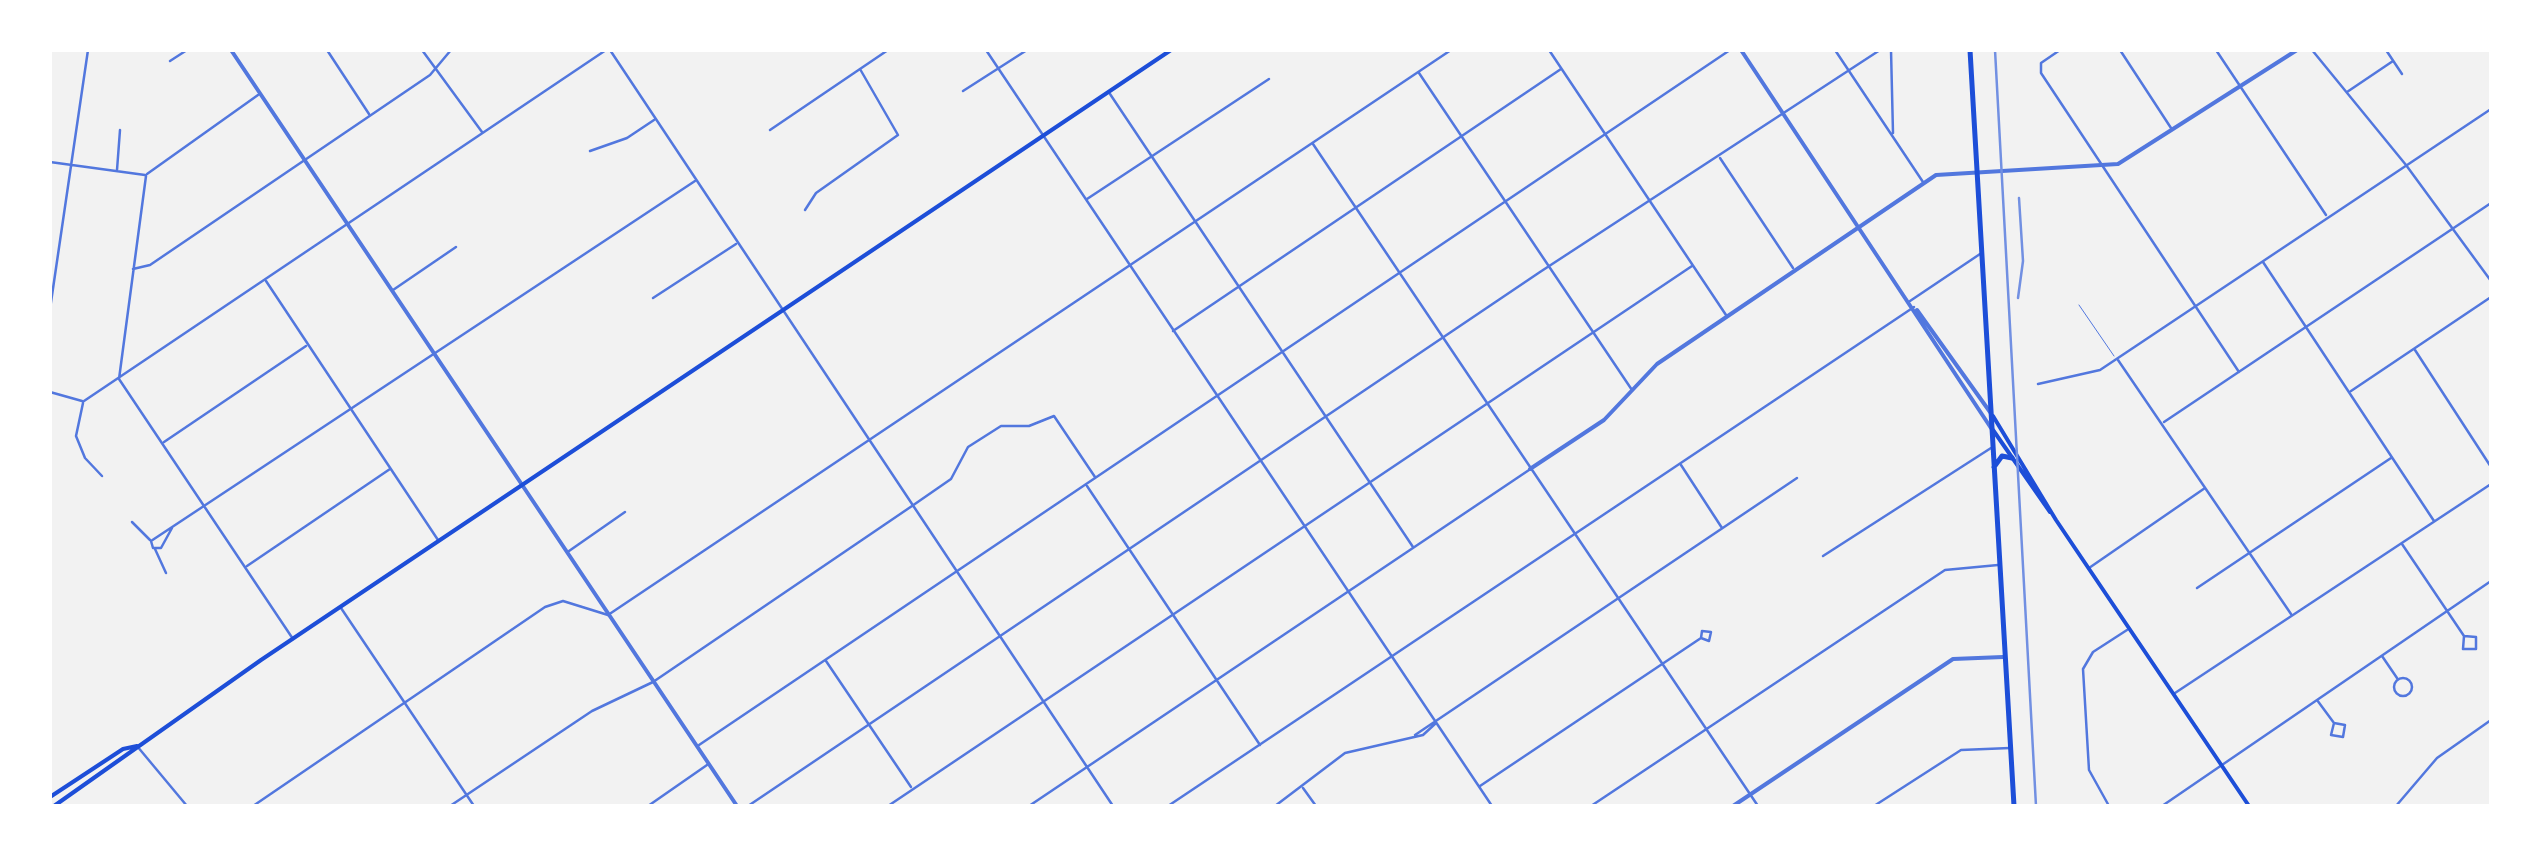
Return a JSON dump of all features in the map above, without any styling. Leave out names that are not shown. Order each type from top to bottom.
[{"type":"main road","points":[[54,806],[340,607],[1171,50]]},
{"type":"main road","points":[[1970,50],[2014,806]]},
{"type":"main road","points":[[1990,412],[2056,520]]},
{"type":"main road","points":[[1991,428],[2250,806]]},
{"type":"main road","points":[[1994,470],[2002,456],[2012,458]]},
{"type":"main road","points":[[50,797],[123,749],[137,746]]},
{"type":"street","points":[[50,309],[88,50]]},
{"type":"street","points":[[170,61],[186,50]]},
{"type":"street","points":[[231,50],[737,806]]},
{"type":"street","points":[[327,50],[370,115]]},
{"type":"street","points":[[422,50],[482,134]]},
{"type":"street","points":[[132,269],[150,265],[438,70],[451,50]]},
{"type":"street","points":[[102,476],[85,458],[76,436],[84,401],[608,50],[1113,806]]},
{"type":"street","points":[[770,130],[888,50]]},
{"type":"street","points":[[986,50],[1492,806]]},
{"type":"street","points":[[963,91],[1027,50]]},
{"type":"street","points":[[608,615],[1450,50]]},
{"type":"street","points":[[1549,50],[1727,316]]},
{"type":"street","points":[[697,746],[1730,50]]},
{"type":"street","points":[[1741,50],[1991,428]]},
{"type":"street","points":[[1836,50],[1924,184]]},
{"type":"street","points":[[748,806],[1880,50]]},
{"type":"street","points":[[1891,50],[1892,136]]},
{"type":"street","points":[[2060,50],[2040,65],[2240,373]]},
{"type":"street","points":[[2120,50],[2173,131]]},
{"type":"street","points":[[2216,50],[2328,218]]},
{"type":"street","points":[[1028,806],[1604,420],[1657,364],[1936,175],[2104,166],[2133,158],[2297,50]]},
{"type":"street","points":[[2312,50],[2406,165],[2491,281]]},
{"type":"street","points":[[2386,50],[2402,74]]},
{"type":"street","points":[[2346,92],[2393,61]]},
{"type":"street","points":[[1173,331],[1562,69]]},
{"type":"street","points":[[806,210],[816,193],[898,135],[860,70]]},
{"type":"street","points":[[1418,72],[1632,390]]},
{"type":"street","points":[[1086,200],[1269,79]]},
{"type":"street","points":[[1109,92],[1413,547]]},
{"type":"street","points":[[50,162],[146,176],[260,94]]},
{"type":"street","points":[[2038,384],[2094,374],[2491,109]]},
{"type":"street","points":[[590,151],[628,138],[656,119]]},
{"type":"street","points":[[117,172],[120,130]]},
{"type":"street","points":[[1312,143],[1758,806]]},
{"type":"street","points":[[1719,157],[1794,271]]},
{"type":"street","points":[[146,176],[119,379],[294,639]]},
{"type":"street","points":[[151,541],[696,180]]},
{"type":"street","points":[[2164,422],[2491,204]]},
{"type":"street","points":[[654,298],[738,243]]},
{"type":"street","points":[[393,290],[456,247]]},
{"type":"street","points":[[1168,806],[1680,464],[1982,253]]},
{"type":"street","points":[[2262,260],[2434,521]]},
{"type":"street","points":[[888,806],[1692,266]]},
{"type":"street","points":[[266,281],[438,541]]},
{"type":"street","points":[[2350,392],[2491,297]]},
{"type":"street","points":[[1912,304],[1990,412]]},
{"type":"street","points":[[163,442],[308,345]]},
{"type":"street","points":[[2414,348],[2491,466]]},
{"type":"street","points":[[2116,359],[2164,422],[2292,615]]},
{"type":"street","points":[[50,392],[84,401]]},
{"type":"street","points":[[450,806],[592,711],[653,682],[912,506],[951,479],[974,443],[1001,426],[1030,426],[1054,416],[1095,478]]},
{"type":"street","points":[[1823,556],[1992,447]]},
{"type":"street","points":[[2197,588],[2392,458]]},
{"type":"street","points":[[1680,464],[1722,528]]},
{"type":"street","points":[[246,566],[391,468]]},
{"type":"street","points":[[1276,806],[1345,753],[1416,735],[1797,478]]},
{"type":"street","points":[[1086,484],[1260,745]]},
{"type":"street","points":[[2174,694],[2491,484]]},
{"type":"street","points":[[2089,568],[2206,488]]},
{"type":"street","points":[[567,552],[625,512]]},
{"type":"street","points":[[132,522],[151,541],[166,573]]},
{"type":"street","points":[[155,548],[165,542],[172,528]]},
{"type":"street","points":[[2401,543],[2464,636]]},
{"type":"street","points":[[1590,806],[1945,570],[2000,565]]},
{"type":"street","points":[[2162,806],[2491,581]]},
{"type":"street","points":[[254,806],[545,606],[563,601],[608,615]]},
{"type":"street","points":[[340,607],[474,806]]},
{"type":"street","points":[[2109,806],[2088,770],[2083,669],[2093,652],[2129,628]]},
{"type":"street","points":[[1479,787],[1701,638]]},
{"type":"street","points":[[2382,654],[2398,680]]},
{"type":"street","points":[[1733,806],[1952,659],[2006,657]]},
{"type":"street","points":[[826,660],[913,789]]},
{"type":"street","points":[[2316,698],[2334,723]]},
{"type":"street","points":[[2396,806],[2425,768],[2491,720]]},
{"type":"street","points":[[137,746],[187,806]]},
{"type":"street","points":[[1874,806],[1961,750],[2011,748]]},
{"type":"street","points":[[648,806],[708,764]]},
{"type":"street","points":[[1303,788],[1316,806]]},
{"type":"lane","points":[[2080,304],[2116,359]]},
{"type":"railway","points":[[1995,50],[2036,806]]},
{"type":"railway","points":[[2018,298],[2023,261],[2019,198]]}]
